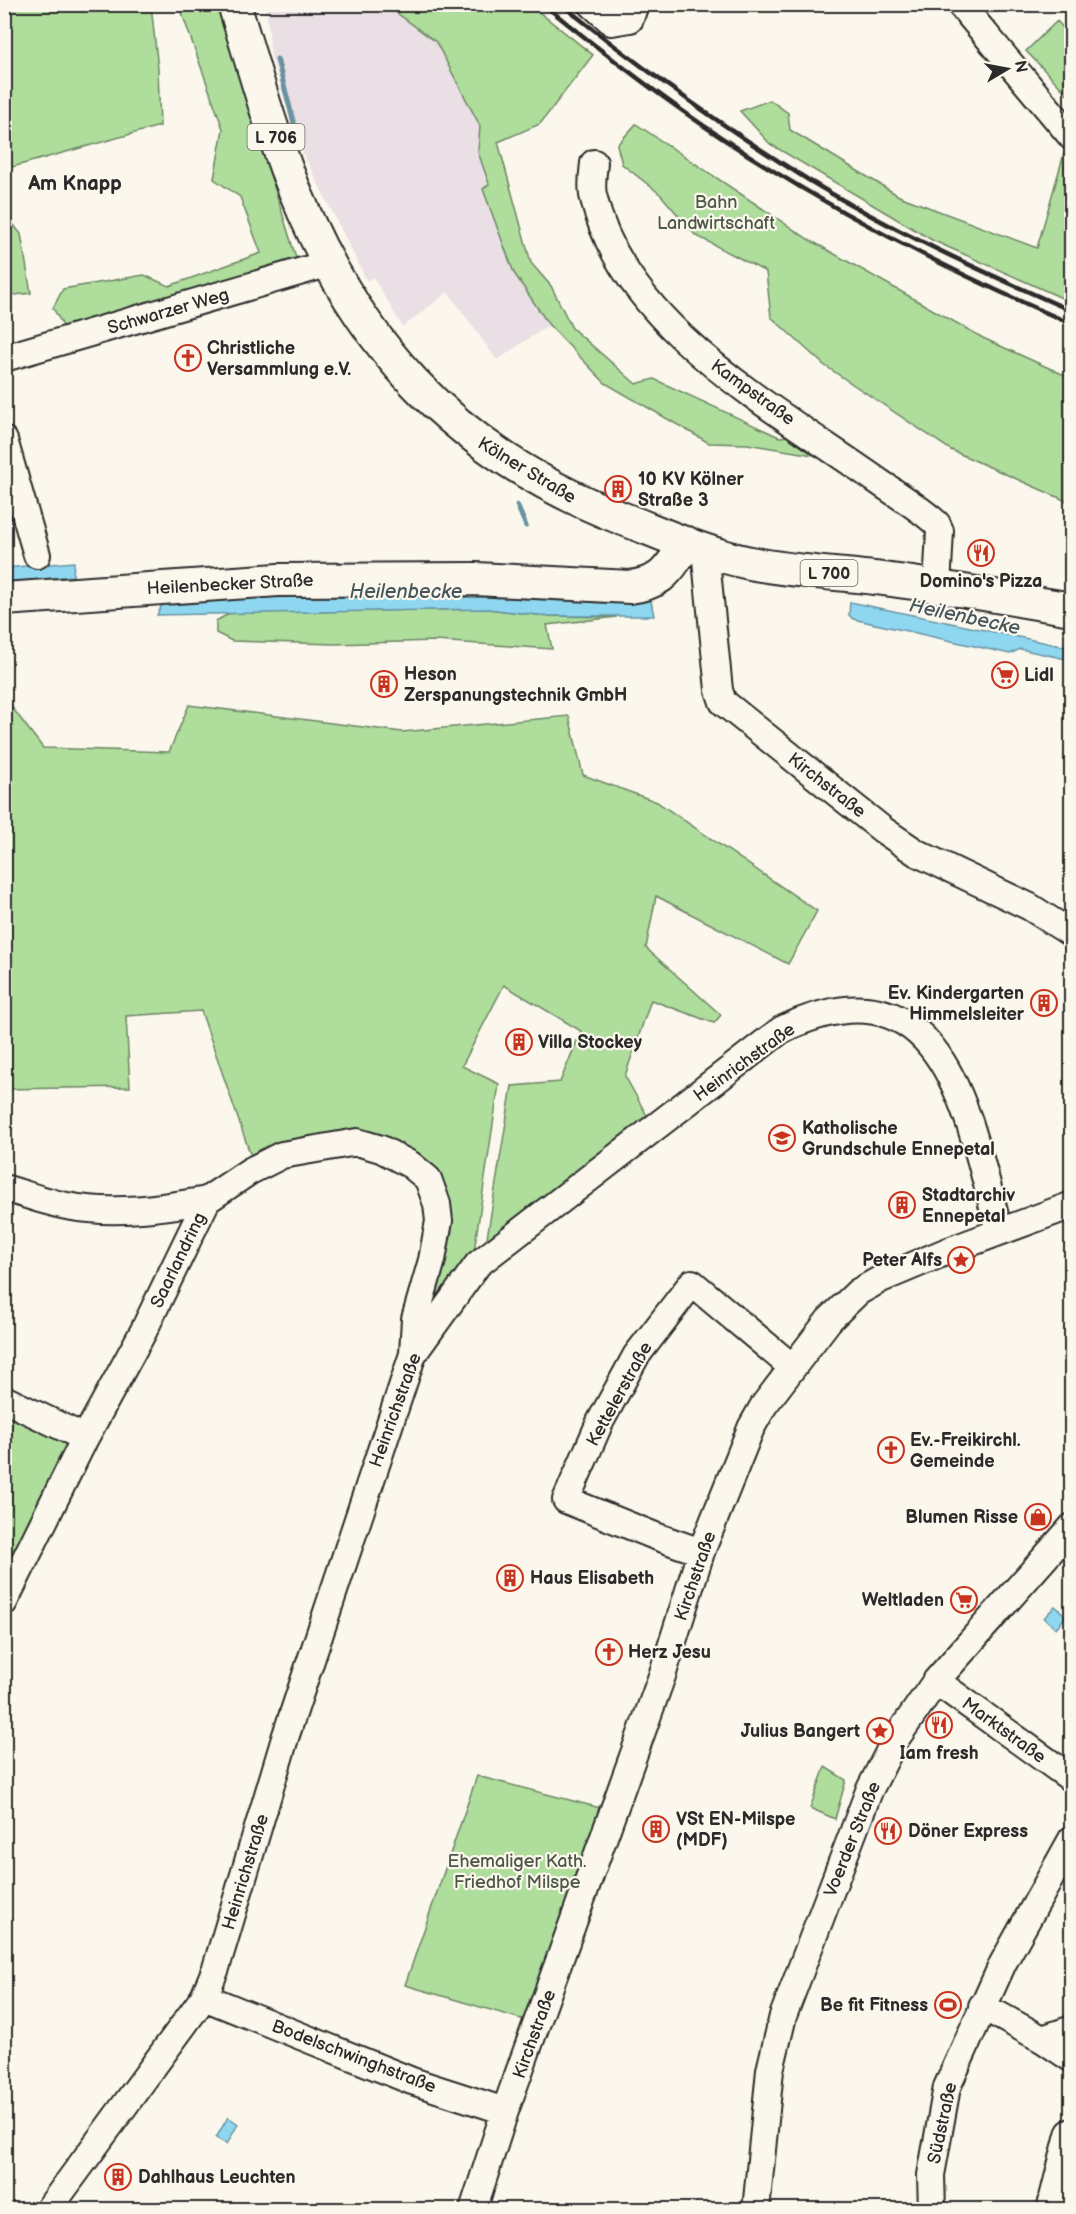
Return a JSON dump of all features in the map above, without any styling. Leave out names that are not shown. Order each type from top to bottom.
[{"type":"main road","name":"Kölner Straße","points":[[234,4],[285,166],[330,263],[358,313],[416,386],[473,438],[498,456],[587,505],[696,546],[750,563],[937,587],[1071,609]]},
{"type":"main road","name":"Heilenbecker Straße","points":[[4,598],[278,580],[476,579],[630,587],[651,584],[661,578],[696,546]]},
{"type":"main road","points":[[1053,2210],[1071,2135]]},
{"type":"street","points":[[592,4],[612,22],[630,19],[635,4]]},
{"type":"street","points":[[960,4],[1071,137]]},
{"type":"street","name":"Kampstraße","points":[[594,163],[592,194],[606,233],[619,262],[641,291],[701,353],[739,384],[938,524],[940,531],[937,587]]},
{"type":"street","name":"Schwarzer Weg","points":[[4,357],[330,263]]},
{"type":"street","points":[[4,440],[37,555]]},
{"type":"street","name":"Kirchstraße","points":[[696,546],[719,690],[723,702],[874,822],[917,853],[1030,908],[1071,934]]},
{"type":"street","name":"Heinrichstraße","points":[[48,2210],[204,1997],[216,1968],[285,1738],[413,1354],[478,1264],[781,1030],[808,1017],[847,1012],[893,1015],[915,1028],[932,1044],[946,1066],[971,1129],[999,1231]]},
{"type":"street","name":"Saarlandring","points":[[4,1602],[85,1438],[143,1332],[207,1200],[282,1155],[335,1144],[357,1142],[381,1149],[411,1165],[428,1179],[437,1204],[439,1221],[432,1260],[415,1319],[413,1354]]},
{"type":"street","points":[[4,1188],[68,1206],[107,1210],[160,1208],[207,1200]]},
{"type":"street","name":"Kirchstraße","points":[[473,2210],[505,2111],[663,1676],[701,1552],[751,1428],[764,1405],[829,1320],[858,1292],[901,1270],[1071,1205]]},
{"type":"street","name":"Kettelerstraße","points":[[701,1552],[566,1500],[600,1422],[636,1356],[692,1283],[792,1367]]},
{"type":"street","points":[[4,1399],[85,1438]]},
{"type":"street","name":"Voerder Straße","points":[[756,2210],[770,2070],[783,2016],[869,1791],[895,1740],[936,1681],[1071,1527]]},
{"type":"street","name":"Marktstraße","points":[[936,1681],[1071,1779]]},
{"type":"street","name":"Südstraße","points":[[932,2210],[931,2175],[947,2087],[982,2006],[1071,1839]]},
{"type":"street","name":"Bodelschwinghstraße","points":[[204,1997],[412,2081],[505,2111]]},
{"type":"street","points":[[982,2006],[1042,2039],[1071,2059]]},
{"type":"street","points":[[1042,2039],[1071,2029]]},
{"type":"shaded area","points":[[266,5],[386,5],[436,42],[480,126],[478,152],[514,273],[549,325],[497,360],[448,292],[403,327],[373,277],[367,281],[302,151],[271,56]]},
{"type":"green space","points":[[5,4],[151,5],[158,69],[160,126],[5,169]]},
{"type":"green space","points":[[179,5],[218,5],[297,261],[65,329],[53,308],[63,289],[144,275],[169,286],[261,253],[240,197],[214,179],[223,129]]},
{"type":"green space","points":[[386,5],[530,5],[593,55],[540,124],[498,142],[531,263],[551,286],[572,328],[636,384],[654,379],[779,437],[791,436],[825,457],[747,444],[709,443],[605,383],[549,325],[514,273],[483,189],[489,184],[478,152],[480,126],[436,42]]},
{"type":"green space","points":[[1057,21],[1071,36],[1071,98],[1026,51]]},
{"type":"green space","points":[[770,100],[788,113],[790,130],[899,196],[1037,248],[1071,129],[1071,302],[932,240],[770,144],[740,111]]},
{"type":"green space","name":"Bahn Landwirtschaft","points":[[636,124],[808,239],[983,338],[1071,378],[1071,503],[951,450],[824,365],[771,317],[766,272],[695,235],[660,194],[622,164],[617,145]]},
{"type":"green space","points":[[5,214],[21,234],[31,293],[15,295],[5,288]]},
{"type":"green space","points":[[488,609],[546,616],[617,617],[547,625],[552,649],[435,641],[334,644],[232,641],[216,633],[216,621],[230,613]]},
{"type":"green space","points":[[4,697],[43,748],[169,752],[189,705],[402,732],[569,716],[583,775],[657,802],[817,911],[788,964],[656,896],[646,948],[721,1015],[714,1023],[651,1000],[625,1076],[655,1130],[483,1262],[512,1086],[560,1082],[581,1031],[504,985],[462,1066],[499,1084],[470,1278],[430,1331],[434,1223],[426,1184],[354,1150],[255,1168],[201,1011],[126,1016],[130,1087],[5,1089]]},
{"type":"green space","points":[[5,1409],[74,1444],[5,1589]]},
{"type":"green space","points":[[825,1767],[846,1780],[835,1819],[810,1808]]},
{"type":"green space","name":"Ehemaliger Kath. Friedhof Milspe","points":[[477,1776],[612,1811],[535,2023],[405,1985]]},
{"type":"water","points":[[74,562],[73,576],[5,583],[4,568]]},
{"type":"water","points":[[253,597],[490,597],[607,603],[651,601],[654,616],[546,616],[488,609],[157,615],[163,603]]},
{"type":"water","points":[[850,602],[1071,648],[1071,660],[1020,649],[1010,654],[853,619],[849,615]]},
{"type":"water","points":[[1055,1606],[1066,1616],[1056,1628],[1044,1618]]},
{"type":"water","points":[[228,2117],[238,2124],[227,2144],[216,2138]]},
{"type":"waterway","points":[[277,59],[300,146]]},
{"type":"waterway","points":[[517,505],[526,526]]},
{"type":"railway","points":[[543,4],[676,106],[806,191],[937,262],[1072,324]]},
{"type":"railway","points":[[561,4],[683,96],[810,181],[873,217],[939,250],[1072,311]]},
{"type":"place","name":"Christliche Versammlung e.V.","points":[[188,358]]},
{"type":"place","name":"10 KV Kölner Straße 3","points":[[618,489]]},
{"type":"place","name":"Domino's Pizza","points":[[981,553]]},
{"type":"place","name":"Lidl","points":[[1005,675]]},
{"type":"place","name":"Heson Zerspanungstechnik GmbH","points":[[384,684]]},
{"type":"place","name":"Ev. Kindergarten Himmelsleiter","points":[[1044,1003]]},
{"type":"place","name":"Villa Stockey","points":[[519,1042]]},
{"type":"place","name":"Katholische Grundschule Ennepetal","points":[[782,1138]]},
{"type":"place","name":"Stadtarchiv Ennepetal","points":[[902,1205]]},
{"type":"place","name":"Peter Alfs","points":[[961,1260]]},
{"type":"place","name":"Ev.-Freikirchl. Gemeinde","points":[[891,1450]]},
{"type":"place","name":"Blumen Risse","points":[[1038,1517]]},
{"type":"place","name":"Haus Elisabeth","points":[[510,1578]]},
{"type":"place","name":"Weltladen","points":[[964,1600]]},
{"type":"place","name":"Herz Jesu","points":[[609,1652]]},
{"type":"place","name":"Iam fresh","points":[[939,1725]]},
{"type":"place","name":"Julius Bangert","points":[[880,1731]]},
{"type":"place","name":"VSt EN-Milspe (MDF)","points":[[656,1829]]},
{"type":"place","name":"Döner Express","points":[[888,1831]]},
{"type":"place","name":"Be fit Fitness","points":[[948,2005]]},
{"type":"place","name":"Dahlhaus Leuchten","points":[[118,2177]]},
{"type":"district","name":"Am Knapp","points":[[75,183]]},
{"type":"water label","name":"Heilenbecke","points":[[406,591]]},
{"type":"water label","name":"Heilenbecke","points":[[965,616]]}]
